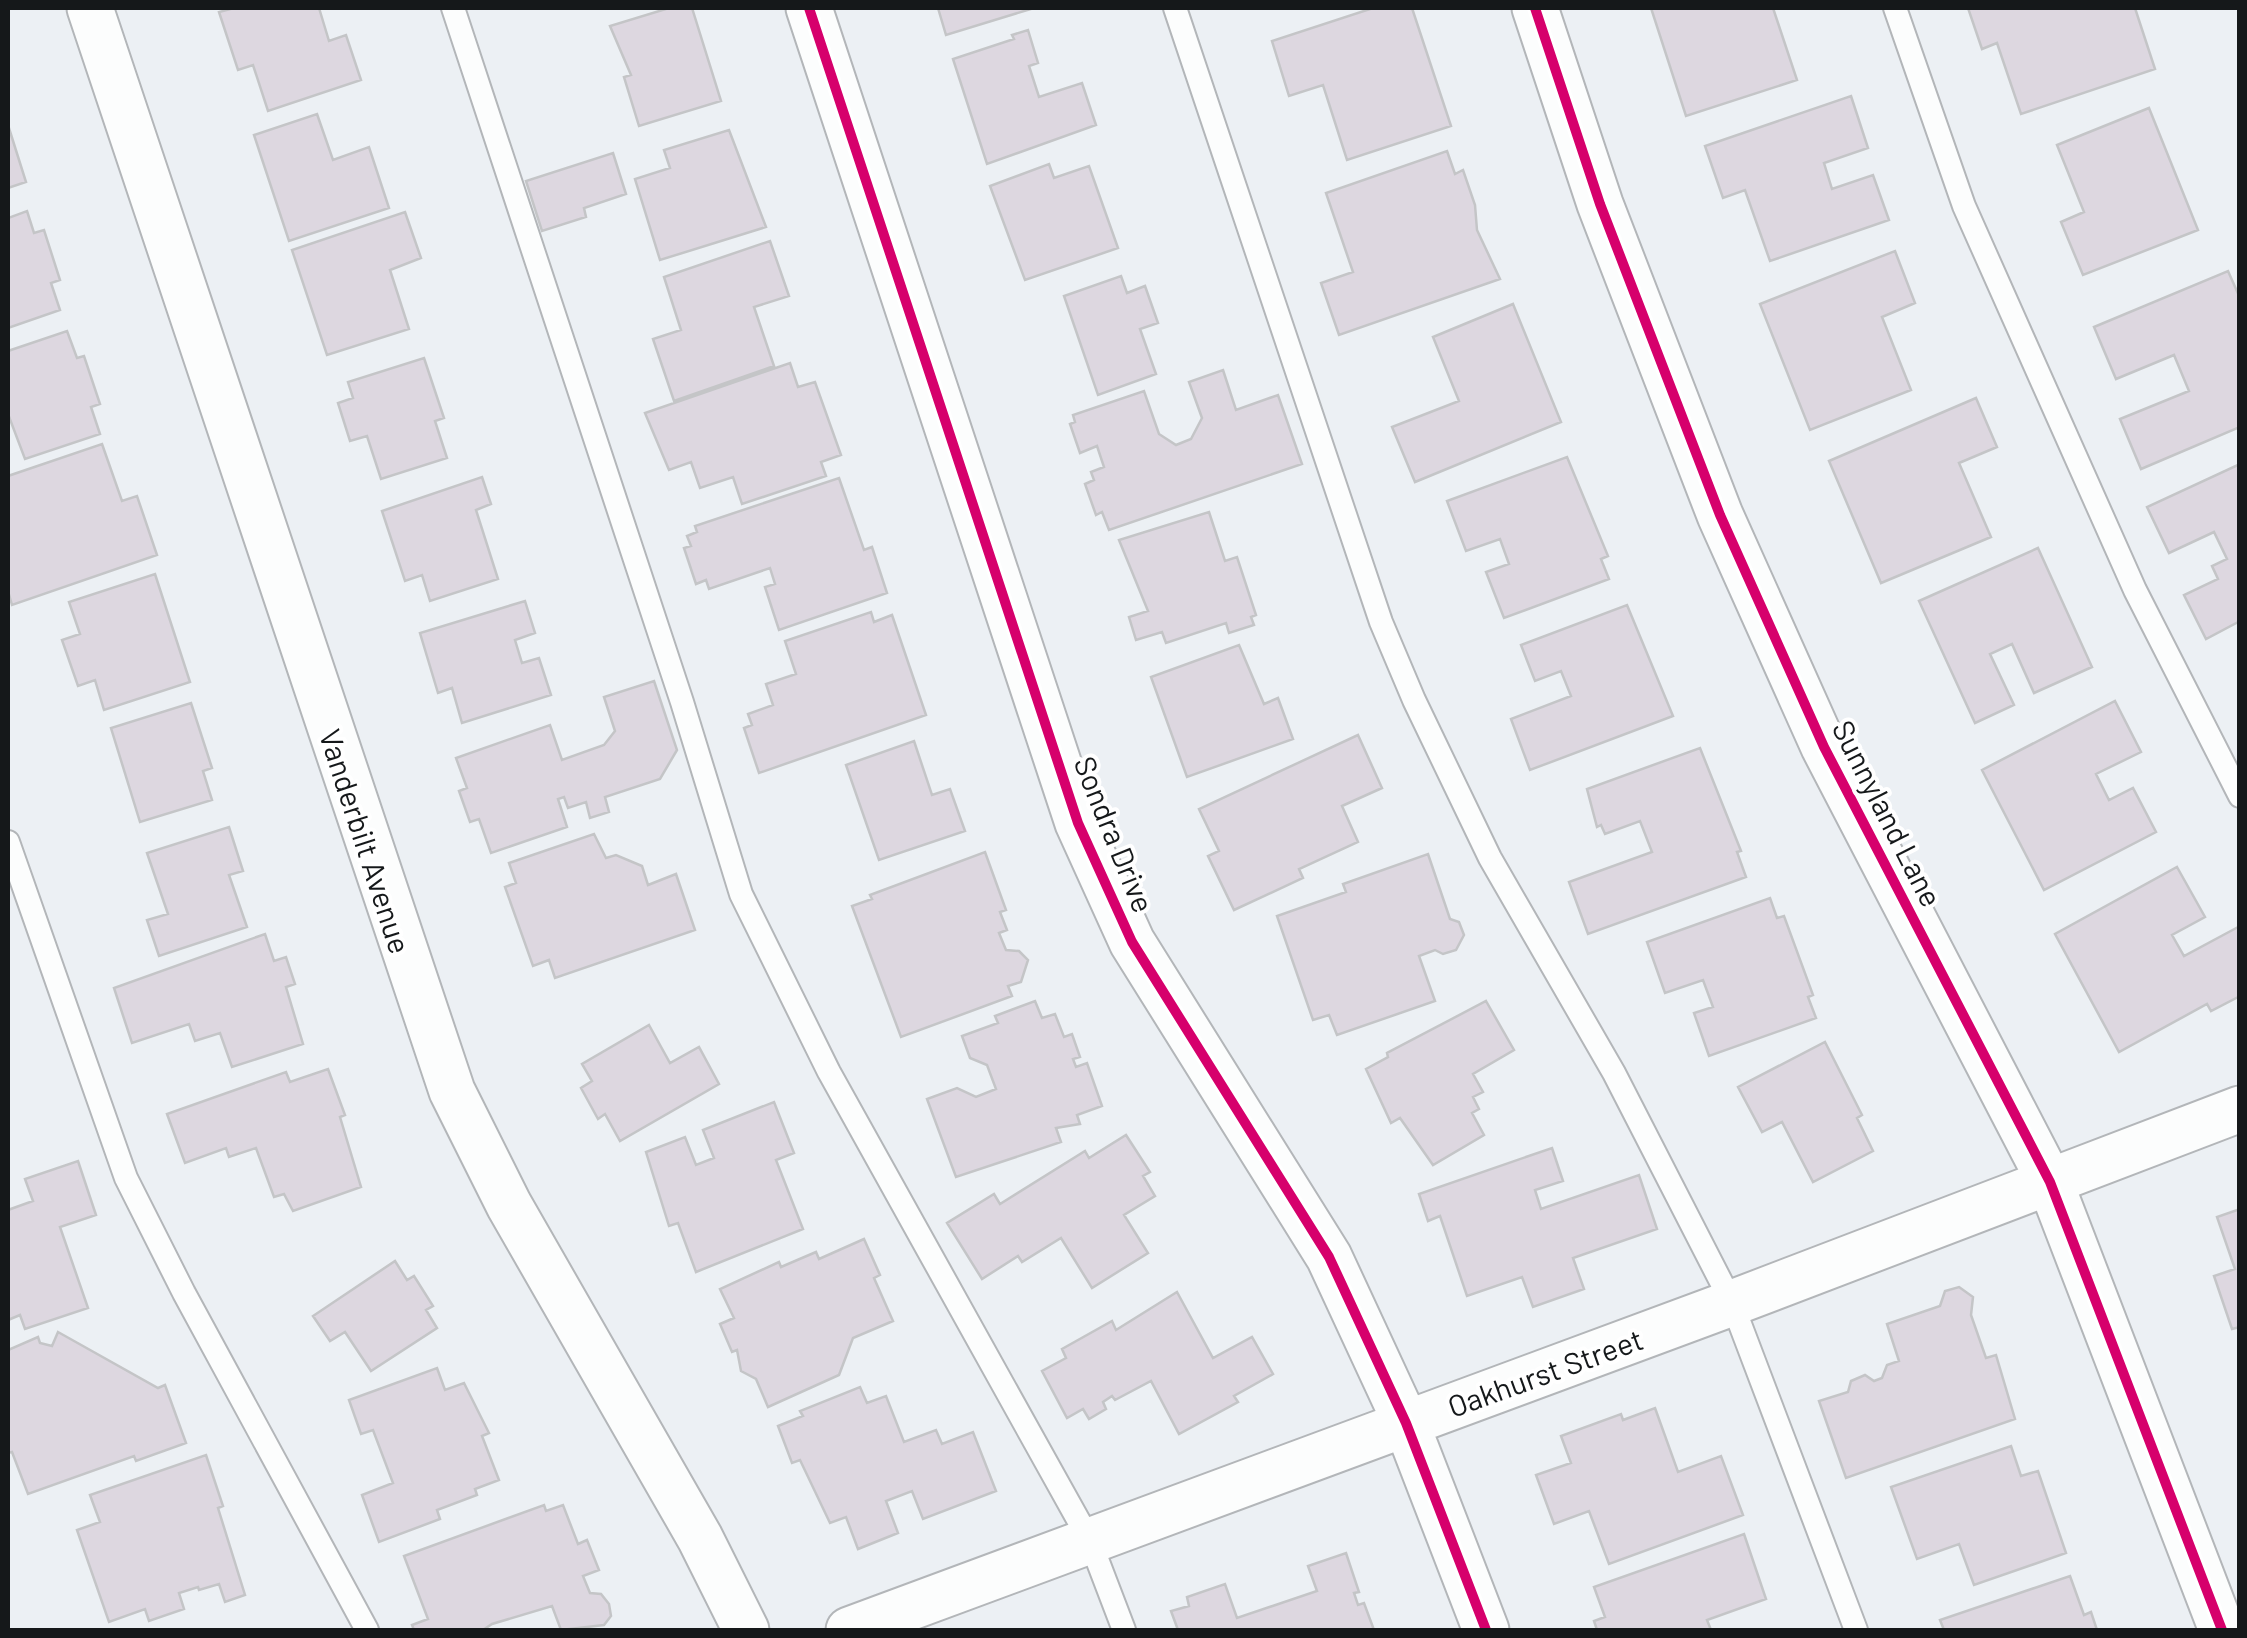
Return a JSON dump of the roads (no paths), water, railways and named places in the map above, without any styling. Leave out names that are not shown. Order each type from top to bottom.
[{"type":"street","name":"Vanderbilt Avenue","points":[[90,8],[452,1091],[509,1205],[700,1538],[746,1630]]},
{"type":"street","name":"Sondra Drive","points":[[809,8],[1078,822],[1132,942],[1328,1257],[1406,1423],[1486,1630]]},
{"type":"street","name":"Sunnyland Lane","points":[[1535,8],[1600,204],[1720,515],[1824,747],[2050,1182],[2222,1630]]},
{"type":"street","name":"Oakhurst Street","points":[[848,1630],[1732,1303],[2240,1109]]},
{"type":"lane","points":[[452,8],[682,702],[741,894],[829,1072],[1090,1540],[1124,1630]]},
{"type":"lane","points":[[1175,8],[1381,622],[1490,858],[1614,1072],[1732,1303],[1856,1630]]},
{"type":"lane","points":[[1895,8],[1964,206],[2135,590],[2240,796]]},
{"type":"lane","points":[[8,842],[126,1178],[184,1294],[367,1630]]}]
